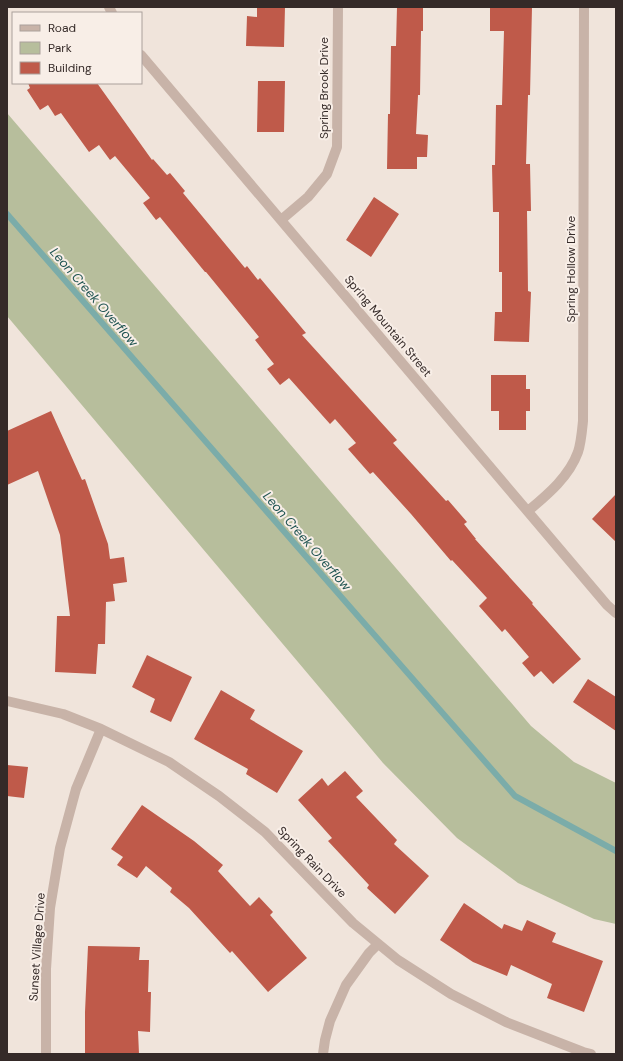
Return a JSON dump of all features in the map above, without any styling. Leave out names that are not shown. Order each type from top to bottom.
[{"type":"street","name":"Spring Brook Drive","points":[[281,220],[308,197],[327,174],[337,147],[338,7]]},
{"type":"street","name":"Spring Hollow Drive","points":[[528,512],[552,491],[570,468],[578,451],[583,421],[584,7]]},
{"type":"street","name":"Spring Mountain Street","points":[[142,56],[607,605],[616,613]]},
{"type":"street","name":"Spring Rain Drive","points":[[7,701],[63,714],[101,729],[169,762],[220,796],[265,832],[352,923],[398,960],[451,994],[506,1022],[586,1053]]},
{"type":"street","name":"Sunset Village Drive","points":[[46,1054],[46,969],[50,908],[60,848],[76,789],[101,729]]},
{"type":"street","points":[[323,1054],[330,1021],[346,985],[369,953],[378,944]]},
{"type":"green space","points":[[7,113],[531,726],[574,762],[616,783],[616,924],[594,919],[518,883],[457,838],[383,763],[7,316]]},
{"type":"building","points":[[257,7],[285,7],[284,47],[246,46],[247,16],[257,17]]},
{"type":"building","points":[[397,7],[423,7],[420,95],[418,95],[416,134],[428,135],[427,157],[417,157],[417,169],[387,169],[388,114],[390,114],[391,46],[396,46]]},
{"type":"building","points":[[490,7],[532,7],[530,95],[528,95],[526,164],[530,164],[531,211],[527,211],[528,291],[531,292],[529,342],[494,341],[495,312],[502,312],[502,272],[499,272],[499,212],[493,212],[492,165],[495,165],[496,105],[502,105],[504,31],[490,31]]},
{"type":"building","points":[[258,81],[285,81],[284,132],[257,132]]},
{"type":"building","points":[[28,84],[98,84],[152,160],[153,159],[167,175],[170,173],[185,191],[183,193],[245,268],[247,266],[258,280],[260,278],[306,333],[302,335],[397,440],[393,443],[446,501],[448,500],[467,522],[464,524],[475,539],[581,659],[553,684],[541,671],[534,677],[522,663],[529,657],[505,629],[502,632],[479,606],[487,598],[452,560],[451,561],[373,472],[370,474],[348,449],[356,443],[335,419],[330,424],[289,378],[280,385],[267,369],[274,364],[255,340],[259,337],[160,217],[156,220],[143,203],[150,198],[115,156],[110,160],[99,145],[89,152],[61,113],[55,116],[48,105],[40,110],[27,90],[30,88]]},
{"type":"building","points":[[374,197],[399,214],[371,257],[346,240]]},
{"type":"building","points":[[491,375],[526,375],[526,389],[530,389],[530,411],[526,411],[526,430],[499,430],[499,411],[491,411]]},
{"type":"building","points":[[51,411],[82,480],[85,479],[108,544],[110,559],[124,557],[127,582],[113,584],[115,601],[106,602],[105,644],[98,644],[96,674],[55,672],[57,616],[70,616],[60,535],[38,471],[7,485],[7,431]]},
{"type":"building","points":[[616,494],[616,542],[592,519]]},
{"type":"building","points":[[147,655],[192,677],[171,722],[150,712],[155,699],[132,687]]},
{"type":"building","points":[[588,679],[616,697],[616,731],[573,702]]},
{"type":"building","points":[[221,690],[255,710],[250,719],[303,751],[277,793],[246,774],[248,769],[194,739]]},
{"type":"building","points":[[7,765],[28,767],[24,798],[7,796]]},
{"type":"building","points":[[345,771],[363,791],[356,797],[397,840],[394,844],[429,876],[395,914],[367,888],[369,885],[328,841],[332,838],[298,800],[322,778],[328,786]]},
{"type":"building","points":[[142,805],[194,841],[223,865],[218,871],[250,906],[259,897],[273,912],[270,915],[307,958],[268,992],[232,951],[230,953],[189,908],[170,892],[172,888],[146,866],[137,878],[117,865],[123,857],[111,849]]},
{"type":"building","points":[[464,903],[502,929],[504,924],[522,931],[527,920],[556,933],[552,942],[603,961],[584,1012],[547,998],[552,984],[511,965],[507,976],[473,962],[440,940]]},
{"type":"building","points":[[88,946],[140,947],[139,960],[149,960],[148,992],[151,992],[150,1032],[138,1031],[139,1054],[85,1054]]},
{"type":"waterway","name":"Leon Creek Overflow","points":[[7,214],[515,796],[616,851]]}]
